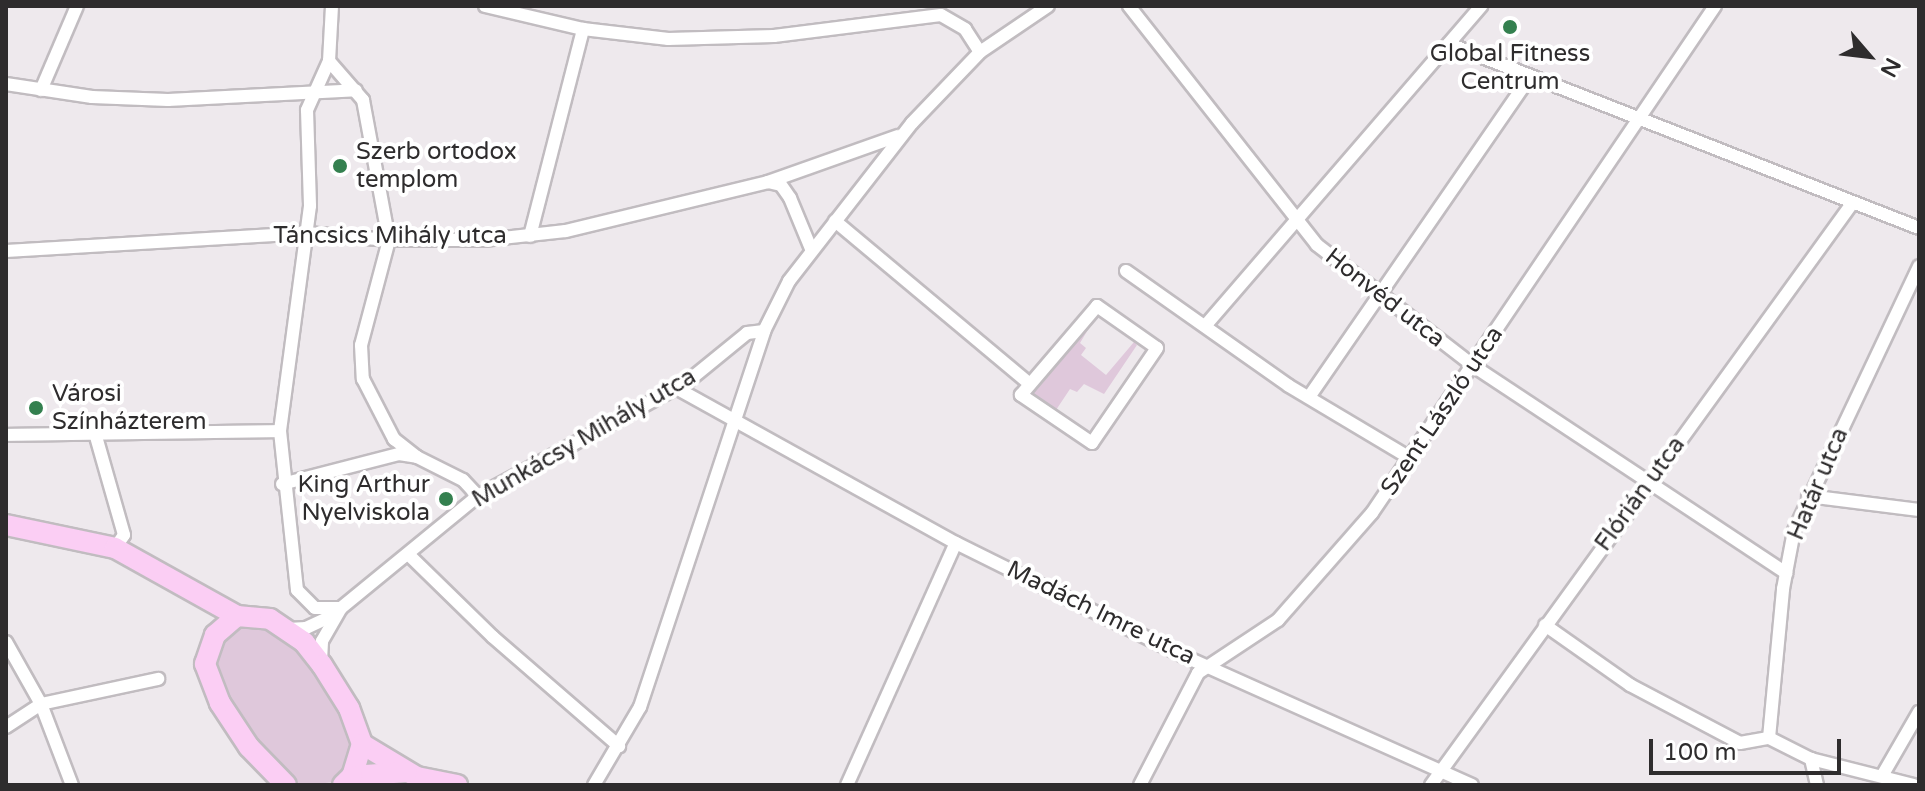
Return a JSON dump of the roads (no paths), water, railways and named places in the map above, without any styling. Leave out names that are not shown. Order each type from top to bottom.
[{"type":"main road","points":[[6,525],[115,548],[149,563],[198,596],[237,616]]},
{"type":"main road","points":[[198,596],[215,635]]},
{"type":"main road","points":[[286,785],[249,747],[211,684],[205,664],[215,635],[237,616],[249,614],[286,628],[322,665],[349,708],[362,744],[407,772],[457,785]]},
{"type":"main road","points":[[362,744],[348,780],[407,772]]},
{"type":"street","points":[[41,90],[77,6]]},
{"type":"street","points":[[322,665],[322,641],[337,611],[315,608],[297,590],[282,484],[280,431],[307,233],[307,110],[329,61],[332,6]]},
{"type":"street","points":[[485,6],[583,29],[668,39],[728,39],[931,14],[953,20],[975,38],[980,52]]},
{"type":"street","points":[[594,785],[640,707],[737,425],[764,331],[789,281],[901,135],[980,52],[1048,6]]},
{"type":"street","name":"Honvéd utca","points":[[1129,6],[1294,222],[1472,365],[1786,573]]},
{"type":"street","points":[[1205,326],[1481,6]]},
{"type":"street","name":"Szent László utca","points":[[1140,785],[1191,683],[1208,664],[1252,641],[1303,596],[1372,513],[1642,119],[1715,6]]},
{"type":"street","points":[[530,236],[583,29]]},
{"type":"street","points":[[1449,44],[1851,205],[1919,228]]},
{"type":"street","points":[[329,61],[356,90],[366,112],[389,240],[365,325],[361,365],[373,404],[394,439],[417,457],[463,480],[478,496]]},
{"type":"street","points":[[1309,397],[1383,296],[1530,77]]},
{"type":"street","points":[[6,84],[41,90],[168,100],[248,100],[316,90],[356,90]]},
{"type":"street","name":"Táncsics Mihály utca","points":[[6,251],[307,233],[389,240],[530,236],[768,182],[901,135]]},
{"type":"street","points":[[768,182],[781,185],[790,198],[812,251]]},
{"type":"street","name":"Flórián utca","points":[[1431,785],[1851,205]]},
{"type":"street","points":[[835,221],[1025,380]]},
{"type":"street","name":"Határ utca","points":[[1769,738],[1786,573],[1808,496],[1919,266]]},
{"type":"street","points":[[1126,271],[1309,397],[1410,458]]},
{"type":"street","points":[[1097,306],[1157,348],[1092,443],[1021,395],[1025,380],[1097,306]]},
{"type":"street","name":"Munkácsy Mihály utca","points":[[286,628],[306,628],[337,611],[478,496],[676,388],[747,333],[764,331]]},
{"type":"street","name":"Madách Imre utca","points":[[676,388],[737,425],[956,543],[1208,664],[1472,785]]},
{"type":"street","points":[[6,435],[280,431]]},
{"type":"street","points":[[95,433],[124,535],[115,548]]},
{"type":"street","points":[[282,484],[380,458],[417,457]]},
{"type":"street","points":[[1808,496],[1919,510]]},
{"type":"street","points":[[847,785],[956,543]]},
{"type":"street","points":[[409,555],[493,637],[619,746]]},
{"type":"street","points":[[1545,625],[1630,685],[1740,743],[1769,738],[1811,759],[1914,785]]},
{"type":"street","points":[[6,642],[41,704],[72,785]]},
{"type":"street","points":[[6,727],[41,704],[158,679]]},
{"type":"street","points":[[1882,776],[1919,712]]},
{"type":"street","points":[[1811,759],[1817,785]]},
{"type":"place","name":"Global Fitness Centrum","points":[[1510,27]]},
{"type":"place","name":"Szerb ortodox templom","points":[[340,166]]},
{"type":"place","name":"Városi Színházterem","points":[[36,408]]},
{"type":"place","name":"King Arthur Nyelviskola","points":[[446,499]]}]
